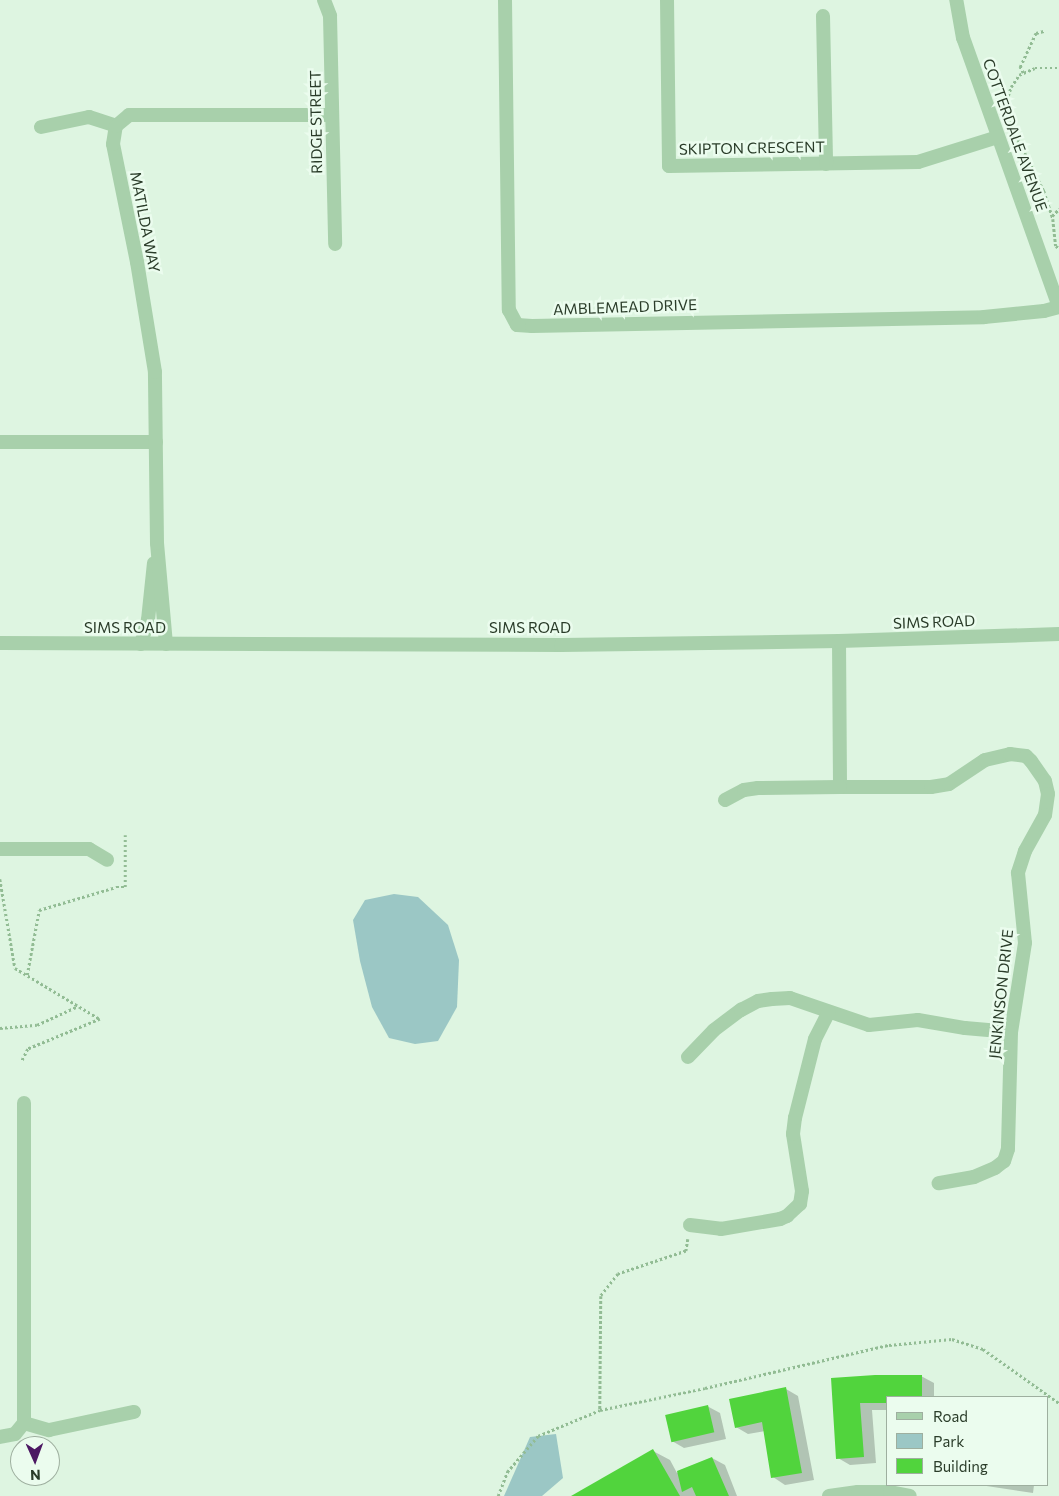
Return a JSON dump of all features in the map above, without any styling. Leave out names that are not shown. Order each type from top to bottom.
[{"type":"street","name":"RIDGE STREET","points":[[324,0],[330,16],[335,244]]},
{"type":"street","name":"AMBLEMEAD DRIVE","points":[[505,0],[509,310],[517,325],[984,317],[1044,311],[1059,307]]},
{"type":"street","name":"SKIPTON CRESCENT","points":[[667,0],[669,166],[918,162],[998,137]]},
{"type":"street","name":"COTTERDALE AVENUE","points":[[956,0],[963,38],[1059,307]]},
{"type":"street","points":[[823,16],[826,164]]},
{"type":"street","points":[[41,127],[89,117],[116,126],[129,115],[332,115]]},
{"type":"street","name":"MATILDA WAY","points":[[116,126],[113,144],[137,262],[155,372],[157,543],[166,644]]},
{"type":"street","points":[[0,442],[156,442]]},
{"type":"street","name":"MATILDA WAY","points":[[141,644],[148,620],[151,575],[157,543]]},
{"type":"street","name":"SIMS ROAD","points":[[0,644],[561,645],[839,641],[1059,634]]},
{"type":"street","points":[[839,641],[840,787]]},
{"type":"street","name":"JENKINSON DRIVE","points":[[725,800],[744,790],[758,788],[931,787],[948,784],[985,760],[1010,754],[1026,756],[1039,770],[1045,781],[1048,805],[1045,815],[1025,851],[1018,873],[1025,942],[1011,1032],[1008,1149],[1004,1161],[995,1168],[974,1177],[939,1183]]},
{"type":"street","points":[[0,849],[89,849],[107,860]]},
{"type":"street","points":[[688,1057],[714,1030],[741,1010],[758,1001],[790,998],[869,1025],[918,1020],[965,1028],[1011,1032]]},
{"type":"street","points":[[690,1225],[721,1229],[780,1219],[794,1211],[800,1204],[802,1191],[793,1134],[795,1118],[815,1038],[829,1012]]},
{"type":"street","points":[[0,1437],[15,1434],[24,1422],[24,1103]]},
{"type":"street","points":[[24,1422],[50,1430],[134,1412]]},
{"type":"street","points":[[829,1496],[866,1492],[890,1492],[910,1496]]},
{"type":"path","points":[[1023,73],[1020,67],[1036,33],[1044,31]]},
{"type":"path","points":[[1005,113],[1009,105],[1008,96],[1011,87],[1019,75],[1035,68],[1059,68]]},
{"type":"path","points":[[1002,105],[1044,190],[1052,216],[1056,246],[1059,248]]},
{"type":"path","points":[[1052,216],[1059,209]]},
{"type":"path","points":[[27,975],[39,910],[116,887],[125,887],[125,835]]},
{"type":"path","points":[[0,879],[15,968],[100,1019],[28,1049],[22,1061]]},
{"type":"path","points":[[0,1028],[37,1025],[78,1006]]},
{"type":"path","points":[[600,1410],[601,1296],[618,1274],[686,1251],[690,1225]]},
{"type":"path","points":[[498,1496],[507,1472],[538,1436],[600,1410],[705,1388],[889,1345],[952,1339],[983,1349],[1059,1403]]},
{"type":"green space","points":[[394,894],[418,897],[448,925],[459,960],[457,1007],[438,1041],[415,1044],[389,1038],[372,1007],[360,961],[353,920],[365,900]]},
{"type":"green space","points":[[556,1434],[563,1478],[542,1496],[504,1496],[530,1437]]},
{"type":"building","points":[[875,1375],[922,1375],[922,1396],[886,1396],[886,1403],[860,1403],[864,1457],[836,1459],[831,1378]]},
{"type":"building","points":[[786,1387],[802,1473],[771,1478],[762,1422],[735,1428],[729,1399]]},
{"type":"building","points":[[708,1405],[714,1432],[671,1442],[665,1415]]},
{"type":"building","points":[[653,1449],[680,1496],[571,1496]]},
{"type":"building","points":[[712,1457],[729,1496],[696,1496],[692,1487],[682,1492],[677,1471]]}]
